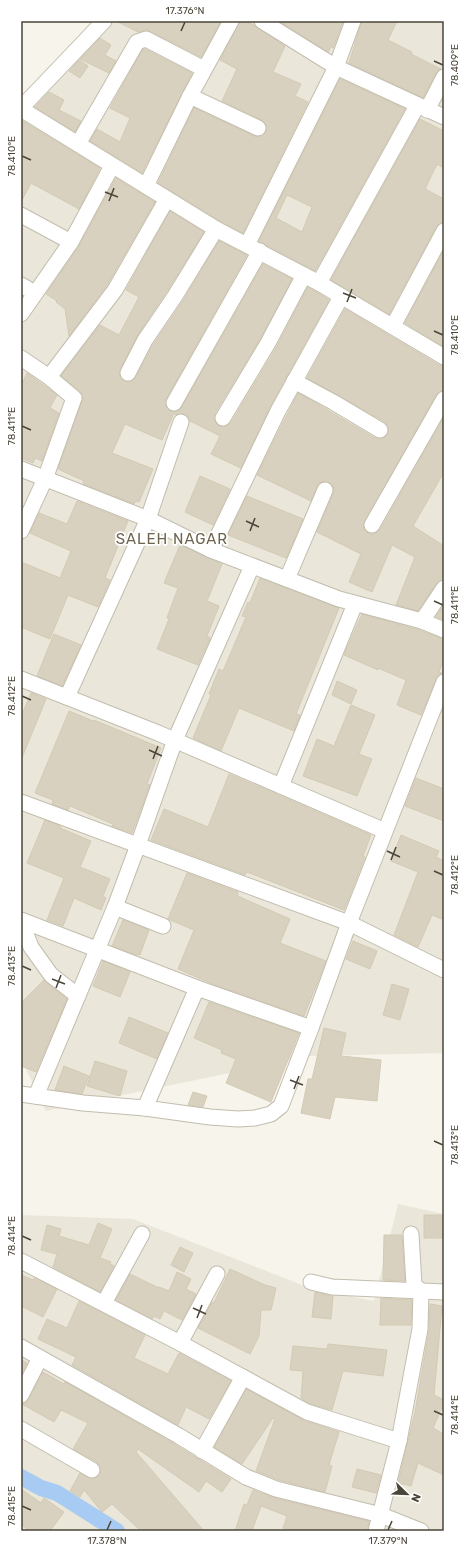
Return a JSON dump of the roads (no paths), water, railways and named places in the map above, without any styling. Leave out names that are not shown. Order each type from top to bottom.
[{"type":"street","points":[[104,21],[21,109],[216,229],[319,283],[444,357]]},
{"type":"street","points":[[146,186],[190,96],[231,21]]},
{"type":"street","points":[[174,403],[253,248],[336,67],[353,21]]},
{"type":"street","points":[[264,22],[336,67],[444,117]]},
{"type":"street","points":[[78,144],[137,42],[146,39],[204,69]]},
{"type":"street","points":[[319,283],[422,108],[444,77]]},
{"type":"street","points":[[190,96],[258,128]]},
{"type":"street","points":[[21,314],[71,242],[112,166]]},
{"type":"street","points":[[49,377],[116,290],[167,199]]},
{"type":"street","points":[[21,215],[71,242]]},
{"type":"street","points":[[128,373],[145,340],[175,296],[216,229]]},
{"type":"street","points":[[393,326],[444,231]]},
{"type":"street","points":[[223,418],[268,343],[304,275]]},
{"type":"street","points":[[21,285],[35,293]]},
{"type":"street","points":[[211,550],[278,411],[341,297]]},
{"type":"street","points":[[21,358],[49,377],[74,398],[45,479],[21,531]]},
{"type":"street","points":[[294,381],[380,430]]},
{"type":"street","points":[[372,525],[444,399]]},
{"type":"street","points":[[67,697],[148,519],[181,422]]},
{"type":"street","points":[[21,469],[148,519],[211,550],[252,566],[355,604],[422,621],[444,630]]},
{"type":"street","points":[[287,579],[325,490]]},
{"type":"street","points":[[36,1096],[114,907],[138,845],[174,740],[252,566]]},
{"type":"street","points":[[422,621],[444,588]]},
{"type":"street","points":[[281,786],[355,604]]},
{"type":"street","points":[[21,679],[174,740],[385,831]]},
{"type":"street","points":[[21,1094],[83,1103],[145,1108],[210,1117],[238,1119],[255,1118],[271,1114],[281,1106],[349,923],[444,682]]},
{"type":"street","points":[[21,802],[349,923],[444,970]]},
{"type":"street","points":[[114,907],[163,926]]},
{"type":"street","points":[[21,920],[197,988],[311,1028]]},
{"type":"street","points":[[21,920],[31,947],[50,974],[78,996]]},
{"type":"street","points":[[145,1108],[197,988]]},
{"type":"street","points":[[104,1303],[142,1234]]},
{"type":"street","points":[[411,1234],[414,1285],[421,1291]]},
{"type":"street","points":[[21,1260],[180,1343],[307,1412],[399,1441]]},
{"type":"street","points":[[180,1343],[217,1274]]},
{"type":"street","points":[[311,1282],[332,1287],[444,1292]]},
{"type":"street","points":[[376,1531],[399,1441],[420,1329],[421,1291]]},
{"type":"street","points":[[21,1347],[179,1436],[246,1477],[276,1489],[381,1515],[421,1531]]},
{"type":"street","points":[[21,1395],[40,1358]]},
{"type":"street","points":[[202,1451],[243,1377]]},
{"type":"street","points":[[21,1429],[92,1470]]},
{"type":"waterway","points":[[21,1477],[41,1488],[57,1493],[117,1531]]},
{"type":"district","name":"SALEH NAGAR","points":[[172,539]]}]
